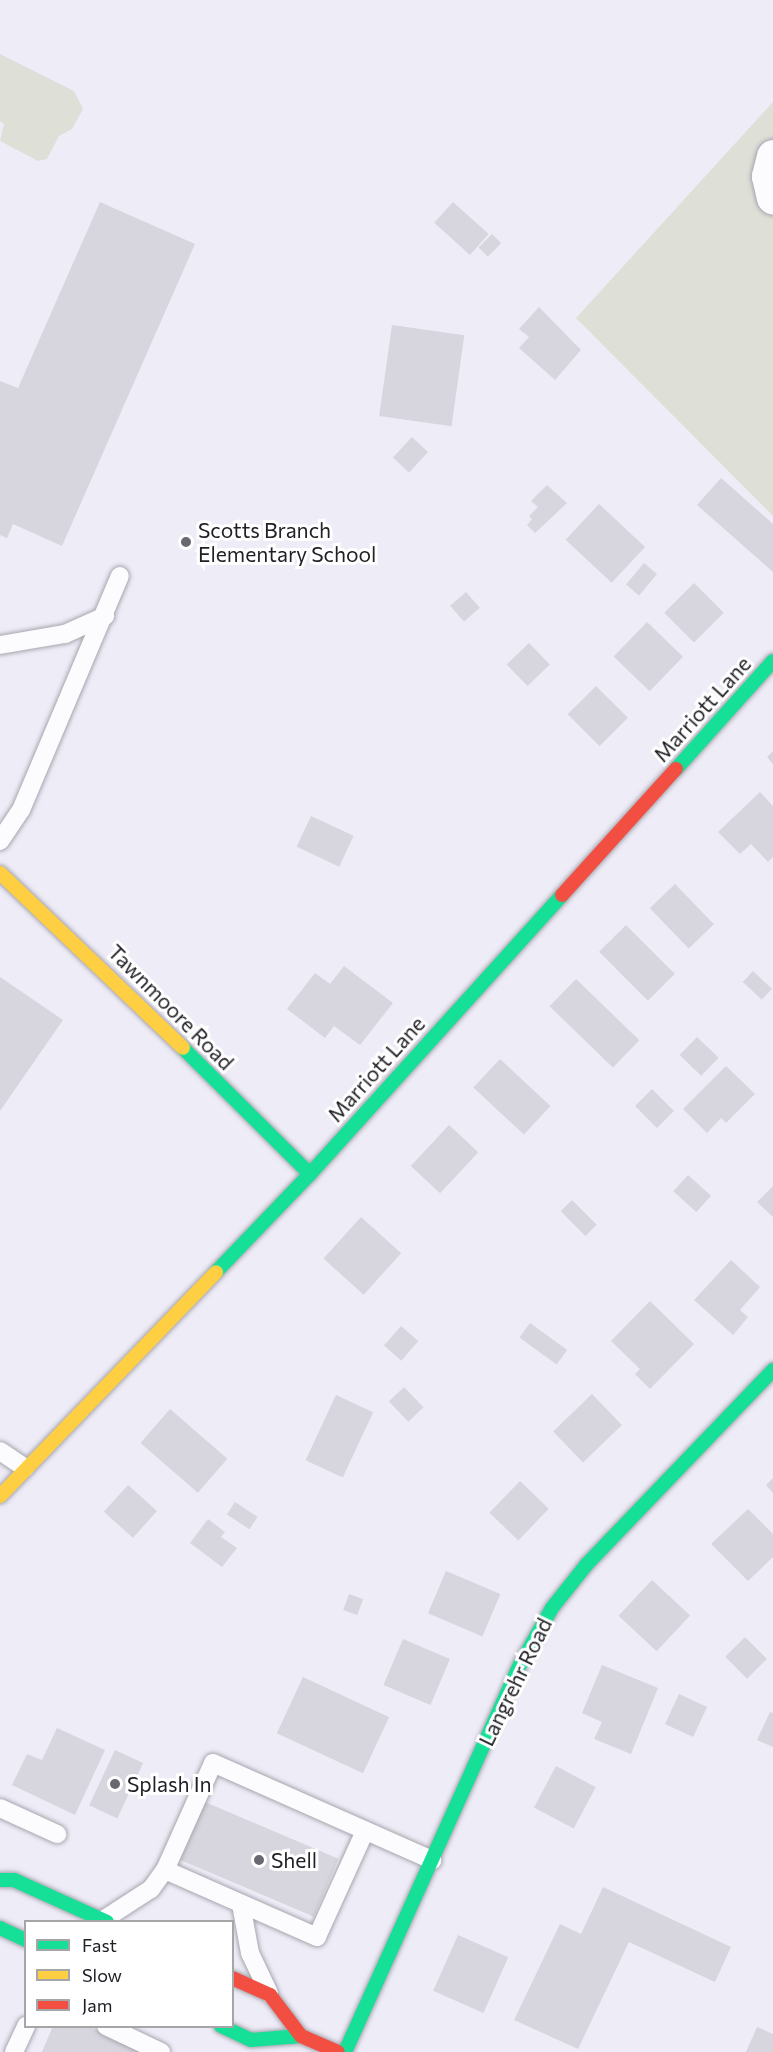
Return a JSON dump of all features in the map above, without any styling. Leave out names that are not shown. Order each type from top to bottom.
[{"type":"street","points":[[773,156],[768,176],[773,197]]},
{"type":"street","name":"Marriott Lane","points":[[0,1496],[310,1174],[773,661]]},
{"type":"street","name":"Tawnmoore Road","points":[[0,873],[62,928],[310,1174]]},
{"type":"street","name":"Langrehr Road","points":[[345,2052],[521,1663],[552,1608],[587,1564],[773,1370]]},
{"type":"street","points":[[0,1880],[14,1880],[103,1920]]},
{"type":"street","points":[[0,1928],[24,1939]]},
{"type":"street","points":[[234,1979],[270,1995],[297,2044]]},
{"type":"street","points":[[225,2028],[251,2040],[297,2044],[338,2052]]},
{"type":"lane","points":[[0,841],[21,810],[120,576]]},
{"type":"lane","points":[[0,645],[65,634],[105,616]]},
{"type":"lane","points":[[0,1451],[25,1468]]},
{"type":"lane","points":[[106,1920],[151,1889],[165,1870],[213,1763],[432,1860]]},
{"type":"lane","points":[[0,1808],[57,1834]]},
{"type":"lane","points":[[165,1870],[317,1937],[365,1831]]},
{"type":"lane","points":[[241,1904],[250,1953],[270,1995]]},
{"type":"lane","points":[[14,2052],[25,2028]]},
{"type":"lane","points":[[110,2028],[161,2052]]},
{"type":"shaded area","points":[[0,54],[74,91],[83,109],[72,129],[59,136],[47,159],[38,161],[0,141],[4,124],[0,121]]},
{"type":"shaded area","points":[[773,102],[773,516],[576,318]]},
{"type":"building","points":[[100,202],[195,244],[62,546],[13,524],[7,538],[0,535],[0,381],[18,388]]},
{"type":"building","points":[[453,202],[489,234],[470,255],[434,223]]},
{"type":"building","points":[[492,234],[501,243],[488,257],[479,247]]},
{"type":"building","points":[[539,307],[581,350],[555,380],[519,348],[529,337],[519,329]]},
{"type":"building","points":[[392,325],[464,335],[451,426],[379,416]]},
{"type":"building","points":[[412,437],[428,452],[409,472],[393,457]]},
{"type":"building","points":[[721,478],[773,524],[773,572],[697,505]]},
{"type":"building","points":[[547,485],[567,503],[535,533],[527,525],[532,519],[529,516],[538,507],[531,501]]},
{"type":"building","points":[[599,504],[645,547],[612,583],[566,540]]},
{"type":"building","points":[[644,563],[657,574],[639,595],[626,584]]},
{"type":"building","points":[[694,583],[724,613],[694,642],[664,613]]},
{"type":"building","points":[[466,592],[480,608],[464,622],[450,606]]},
{"type":"building","points":[[647,622],[683,657],[650,691],[614,657]]},
{"type":"building","points":[[529,643],[550,665],[528,686],[507,665]]},
{"type":"building","points":[[596,686],[628,718],[600,746],[568,714]]},
{"type":"building","points":[[773,751],[773,764],[767,757]]},
{"type":"building","points":[[760,792],[773,806],[773,857],[768,862],[751,844],[740,854],[718,832]]},
{"type":"building","points":[[311,816],[354,836],[339,867],[297,847]]},
{"type":"building","points":[[675,884],[714,924],[689,949],[650,908]]},
{"type":"building","points":[[626,925],[675,974],[648,1001],[599,952]]},
{"type":"building","points":[[344,966],[393,1003],[360,1045],[334,1026],[325,1038],[287,1009],[315,973],[330,984]]},
{"type":"building","points":[[753,971],[772,989],[762,1000],[743,982]]},
{"type":"building","points":[[0,977],[63,1020],[0,1111]]},
{"type":"building","points":[[576,979],[639,1040],[613,1067],[550,1006]]},
{"type":"building","points":[[697,1037],[719,1058],[701,1076],[680,1055]]},
{"type":"building","points":[[500,1059],[550,1106],[524,1135],[473,1088]]},
{"type":"building","points":[[726,1066],[755,1094],[726,1123],[721,1118],[707,1133],[683,1109]]},
{"type":"building","points":[[652,1089],[674,1111],[657,1128],[635,1106]]},
{"type":"building","points":[[449,1125],[478,1152],[440,1193],[411,1166]]},
{"type":"building","points":[[688,1175],[711,1196],[696,1212],[673,1191]]},
{"type":"building","points":[[773,1186],[773,1217],[757,1202]]},
{"type":"building","points":[[572,1200],[597,1225],[585,1236],[561,1211]]},
{"type":"building","points":[[361,1217],[401,1253],[364,1295],[324,1259]]},
{"type":"building","points":[[731,1260],[760,1287],[740,1310],[748,1317],[733,1335],[694,1300]]},
{"type":"building","points":[[650,1301],[694,1344],[650,1389],[635,1374],[640,1369],[611,1341]]},
{"type":"building","points":[[530,1323],[567,1350],[557,1365],[519,1338]]},
{"type":"building","points":[[401,1326],[418,1341],[401,1361],[384,1346]]},
{"type":"building","points":[[404,1387],[423,1407],[408,1422],[389,1402]]},
{"type":"building","points":[[592,1394],[622,1425],[583,1462],[553,1432]]},
{"type":"building","points":[[336,1395],[373,1412],[343,1478],[306,1460]]},
{"type":"building","points":[[170,1409],[227,1459],[198,1493],[140,1443]]},
{"type":"building","points":[[773,1478],[773,1493],[766,1485]]},
{"type":"building","points":[[520,1481],[549,1509],[518,1540],[489,1513]]},
{"type":"building","points":[[128,1485],[157,1511],[133,1538],[104,1512]]},
{"type":"building","points":[[235,1502],[258,1517],[249,1529],[227,1515]]},
{"type":"building","points":[[748,1509],[773,1534],[773,1557],[748,1581],[711,1544]]},
{"type":"building","points":[[208,1519],[225,1532],[221,1537],[237,1548],[222,1567],[190,1543]]},
{"type":"building","points":[[446,1571],[500,1594],[482,1636],[428,1613]]},
{"type":"building","points":[[652,1580],[690,1615],[657,1651],[619,1616]]},
{"type":"building","points":[[349,1594],[363,1599],[357,1615],[343,1610]]},
{"type":"building","points":[[745,1637],[767,1659],[747,1679],[725,1657]]},
{"type":"building","points":[[403,1639],[450,1659],[430,1705],[383,1685]]},
{"type":"building","points":[[602,1665],[658,1688],[631,1754],[594,1739],[602,1722],[582,1713]]},
{"type":"building","points":[[303,1677],[389,1717],[363,1773],[277,1733]]},
{"type":"building","points":[[679,1694],[707,1707],[693,1737],[665,1724]]},
{"type":"building","points":[[770,1712],[773,1713],[773,1747],[757,1740]]},
{"type":"building","points":[[57,1728],[105,1750],[75,1815],[12,1785],[27,1754],[42,1760]]},
{"type":"building","name":"Splash In","points":[[115,1750],[143,1763],[117,1818],[89,1805]]},
{"type":"building","points":[[556,1766],[596,1787],[574,1829],[534,1807]]},
{"type":"building","name":"Shell","points":[[205,1802],[338,1859],[314,1917],[180,1860]]},
{"type":"building","points":[[603,1887],[731,1947],[715,1982],[629,1942],[578,2049],[514,2020],[560,1924],[581,1934]]},
{"type":"building","points":[[458,1935],[508,1957],[483,2013],[433,1991]]},
{"type":"building","points":[[757,2027],[773,2034],[773,2052],[746,2052]]},
{"type":"building","points":[[52,2028],[92,2028],[145,2052],[42,2052]]},
{"type":"traffic: fast","points":[[676,769],[773,661]]},
{"type":"traffic: fast","points":[[216,1272],[310,1174],[562,895]]},
{"type":"traffic: fast","points":[[183,1048],[310,1174]]},
{"type":"traffic: fast","points":[[345,2052],[521,1663],[552,1608],[587,1564],[773,1370]]},
{"type":"traffic: fast","points":[[0,1880],[14,1880],[103,1920]]},
{"type":"traffic: fast","points":[[0,1928],[24,1939]]},
{"type":"traffic: fast","points":[[225,2028],[251,2040],[301,2036]]},
{"type":"traffic: slow","points":[[0,873],[183,1048]]},
{"type":"traffic: slow","points":[[0,1496],[216,1272]]},
{"type":"traffic: jam","points":[[562,895],[676,769]]},
{"type":"traffic: jam","points":[[234,1979],[270,1995],[301,2036],[338,2052]]},
{"type":"place","name":"Scotts Branch Elementary School","points":[[186,542]]},
{"type":"place","name":"Splash In","points":[[115,1784]]},
{"type":"place","name":"Shell","points":[[259,1860]]}]
